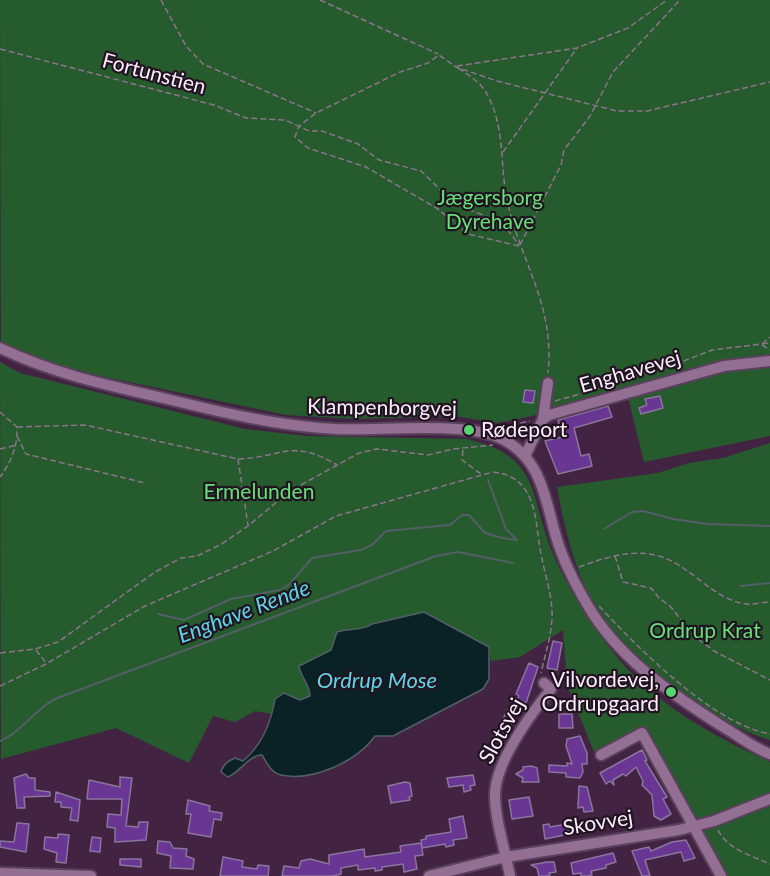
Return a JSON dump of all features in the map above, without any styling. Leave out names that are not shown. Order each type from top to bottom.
[{"type":"street","name":"Klampenborgvej","points":[[0,348],[61,374],[244,418],[335,429],[469,430],[500,438],[525,456],[542,481],[559,546],[569,570],[585,599],[616,643],[647,674],[696,710],[770,754]]},
{"type":"street","name":"Enghavevej","points":[[543,419],[549,415],[724,366],[770,361]]},
{"type":"street","points":[[525,456],[543,419],[548,383]]},
{"type":"street","name":"Slotsvej","points":[[510,876],[496,808],[497,780],[530,716],[551,689],[544,682]]},
{"type":"street","name":"Klampenborgvej","points":[[726,728],[770,748]]},
{"type":"street","points":[[601,755],[642,733],[721,876]]},
{"type":"street","name":"Skovvej","points":[[429,876],[506,857],[695,826],[770,799]]},
{"type":"street","points":[[0,873],[91,876]]},
{"type":"path","points":[[161,0],[186,46],[204,64],[316,112]]},
{"type":"path","points":[[320,0],[439,55],[474,78],[489,96],[503,153],[507,198],[519,246],[541,294],[546,315],[550,360],[548,383]]},
{"type":"path","points":[[456,67],[577,48],[628,28],[667,0]]},
{"type":"path","points":[[519,246],[561,165],[564,150],[590,116],[613,72],[680,0]]},
{"type":"path","points":[[503,153],[542,94],[577,48]]},
{"type":"path","name":"Fortunstien","points":[[0,49],[214,105],[246,118],[285,120],[358,144],[379,160],[391,165],[411,166],[421,171],[456,204],[503,223],[519,246]]},
{"type":"path","points":[[439,55],[428,63],[400,72],[316,112],[298,126],[295,137],[308,148],[366,167],[438,209],[468,234],[519,246]]},
{"type":"path","points":[[456,67],[542,94],[617,111],[647,111],[770,82]]},
{"type":"path","points":[[761,344],[770,337]]},
{"type":"path","points":[[546,402],[609,386],[620,379],[669,367],[711,350],[770,343]]},
{"type":"path","points":[[761,344],[770,350]]},
{"type":"path","points":[[0,412],[17,427],[85,425],[238,459],[259,458],[283,450],[302,449],[339,466]]},
{"type":"path","points":[[0,653],[35,649],[58,642],[155,572],[181,558],[204,552],[248,526],[290,491],[359,453],[377,449],[428,455],[453,449],[492,447],[507,426],[543,419]]},
{"type":"path","points":[[0,477],[17,445],[17,427]]},
{"type":"path","points":[[17,436],[26,454],[145,483]]},
{"type":"path","points":[[0,449],[17,445]]},
{"type":"path","points":[[463,449],[462,460],[482,474]]},
{"type":"path","points":[[238,459],[248,526]]},
{"type":"path","points":[[0,686],[46,664],[145,606],[273,551],[336,516],[482,474],[505,473],[515,479],[536,509],[541,555],[552,606],[552,620],[541,673],[544,682]]},
{"type":"path","points":[[569,570],[615,556],[637,554],[664,558],[735,601],[747,604],[770,602]]},
{"type":"path","points":[[615,556],[623,582],[651,588],[670,606],[693,635],[714,651],[770,680]]},
{"type":"path","points":[[585,599],[599,605],[626,635],[706,704],[750,729],[770,734]]},
{"type":"path","points":[[35,649],[46,664]]},
{"type":"path","points":[[714,821],[722,839],[770,864]]},
{"type":"green space","name":"Jægersborg Dyrehave","points":[[0,0],[770,0],[770,436],[644,462],[626,389],[532,416],[497,423],[455,416],[355,419],[286,415],[58,367],[1,344]]},
{"type":"green space","name":"Ermelunden","points":[[0,362],[20,373],[245,429],[307,436],[467,439],[490,446],[507,455],[528,479],[551,549],[572,591],[617,657],[668,705],[728,742],[770,762],[770,876],[725,876],[643,730],[594,752],[567,685],[563,630],[520,657],[491,661],[489,647],[425,612],[372,624],[367,628],[337,632],[331,650],[300,666],[310,696],[300,700],[275,699],[272,714],[255,711],[235,722],[213,716],[189,763],[116,728],[1,759]]},
{"type":"green space","name":"Ordrup Krat","points":[[770,443],[770,740],[722,719],[696,703],[646,664],[624,643],[606,621],[585,588],[574,560],[557,487],[658,473],[689,463],[723,458]]},
{"type":"water","name":"Ordrup Mose","points":[[424,612],[489,647],[489,679],[483,689],[393,736],[375,736],[357,754],[333,768],[307,775],[281,775],[272,770],[262,755],[253,758],[228,777],[221,772],[228,762],[235,758],[243,761],[250,755],[268,725],[275,699],[284,693],[300,700],[310,696],[309,688],[299,666],[331,650],[337,632],[364,628],[372,624]]},
{"type":"building","points":[[525,390],[535,391],[533,403],[523,402]]},
{"type":"building","points":[[660,396],[663,408],[641,414],[639,408],[647,405],[645,399]]},
{"type":"building","points":[[608,406],[612,417],[574,428],[581,456],[589,454],[592,466],[558,474],[545,441],[562,437],[558,420]]},
{"type":"building","points":[[553,641],[562,643],[557,670],[547,668]]},
{"type":"building","points":[[529,663],[538,667],[526,703],[517,700],[519,696],[516,694]]},
{"type":"building","points":[[508,709],[517,713],[502,742],[493,738]]},
{"type":"building","points":[[559,714],[572,714],[573,728],[559,728]]},
{"type":"building","points":[[580,736],[587,753],[587,764],[582,764],[583,772],[580,778],[566,777],[566,773],[549,772],[549,765],[572,764],[566,746],[567,739]]},
{"type":"building","points":[[642,750],[647,760],[645,761],[667,797],[663,799],[671,814],[661,820],[654,816],[652,795],[642,785],[643,781],[636,767],[626,776],[623,774],[613,780],[614,785],[610,781],[606,784],[600,773]]},
{"type":"building","points":[[523,767],[537,768],[539,782],[522,782],[523,778],[516,774],[523,770]]},
{"type":"building","points":[[26,774],[29,778],[35,778],[35,790],[50,792],[50,796],[24,797],[25,808],[17,808],[14,778]]},
{"type":"building","points":[[473,775],[475,785],[470,786],[471,790],[464,792],[463,785],[449,787],[447,778]]},
{"type":"building","points":[[120,777],[132,778],[126,826],[138,827],[139,822],[148,822],[146,840],[115,842],[115,828],[107,827],[108,814],[121,815],[122,799],[87,799],[89,780],[120,787]]},
{"type":"building","points":[[410,783],[412,796],[409,797],[410,800],[391,803],[388,786]]},
{"type":"building","points":[[579,786],[587,787],[593,811],[584,812],[583,807],[578,808]]},
{"type":"building","points":[[56,792],[80,800],[78,821],[70,820],[72,808],[61,807],[61,802],[55,802]]},
{"type":"building","points":[[529,797],[533,816],[512,819],[509,800]]},
{"type":"building","points":[[188,800],[210,806],[209,811],[222,813],[221,820],[214,819],[211,837],[188,833],[191,814],[186,814]]},
{"type":"building","points":[[463,816],[467,838],[453,840],[454,845],[446,847],[445,844],[422,848],[421,840],[426,839],[426,836],[451,832],[449,819]]},
{"type":"building","points":[[17,823],[29,824],[26,852],[0,847],[0,841],[14,842]]},
{"type":"building","points":[[549,824],[550,827],[567,824],[569,834],[545,839],[543,825]]},
{"type":"building","points":[[58,834],[69,835],[66,863],[56,862],[57,853],[44,849],[45,837],[58,838]]},
{"type":"building","points":[[92,837],[101,838],[100,852],[90,851]]},
{"type":"building","points":[[686,840],[695,858],[684,861],[681,852],[645,860],[650,876],[642,876],[632,851],[649,847],[651,851],[672,842]]},
{"type":"building","points":[[158,841],[170,842],[173,848],[187,849],[186,856],[194,859],[193,869],[170,868],[171,856],[157,853]]},
{"type":"building","points":[[421,843],[423,855],[415,856],[417,869],[404,872],[403,864],[382,867],[382,870],[375,871],[375,868],[358,870],[358,865],[341,868],[341,874],[333,876],[282,876],[284,866],[299,868],[301,861],[310,859],[329,864],[329,855],[364,849],[365,857],[401,852],[400,846]]},
{"type":"building","points":[[613,853],[616,862],[606,865],[606,868],[591,871],[592,875],[587,876],[581,876],[581,873],[573,874],[571,863]]},
{"type":"building","points":[[223,857],[243,861],[242,867],[257,869],[258,865],[269,866],[268,876],[220,876]]},
{"type":"building","points":[[120,859],[141,859],[141,867],[120,865]]},
{"type":"building","points":[[554,862],[556,872],[549,873],[550,876],[539,876],[537,868],[531,865]]},
{"type":"waterway","points":[[488,480],[506,529],[516,539]]},
{"type":"waterway","points":[[604,529],[632,512],[643,511],[673,519],[708,524],[770,526]]},
{"type":"waterway","points":[[158,614],[184,620],[231,599],[280,590],[290,584],[312,558],[361,550],[372,545],[386,531],[450,525],[462,515],[469,515],[485,533],[517,540]]},
{"type":"waterway","name":"Enghave Rende","points":[[0,741],[15,732],[55,699],[436,556],[458,552],[513,563]]},
{"type":"waterway","name":"Enghave Rende","points":[[740,586],[770,583]]},
{"type":"place","name":"Rødeport","points":[[469,430]]},
{"type":"place","name":"Vilvordevej, Ordrupgaard","points":[[671,692]]}]
